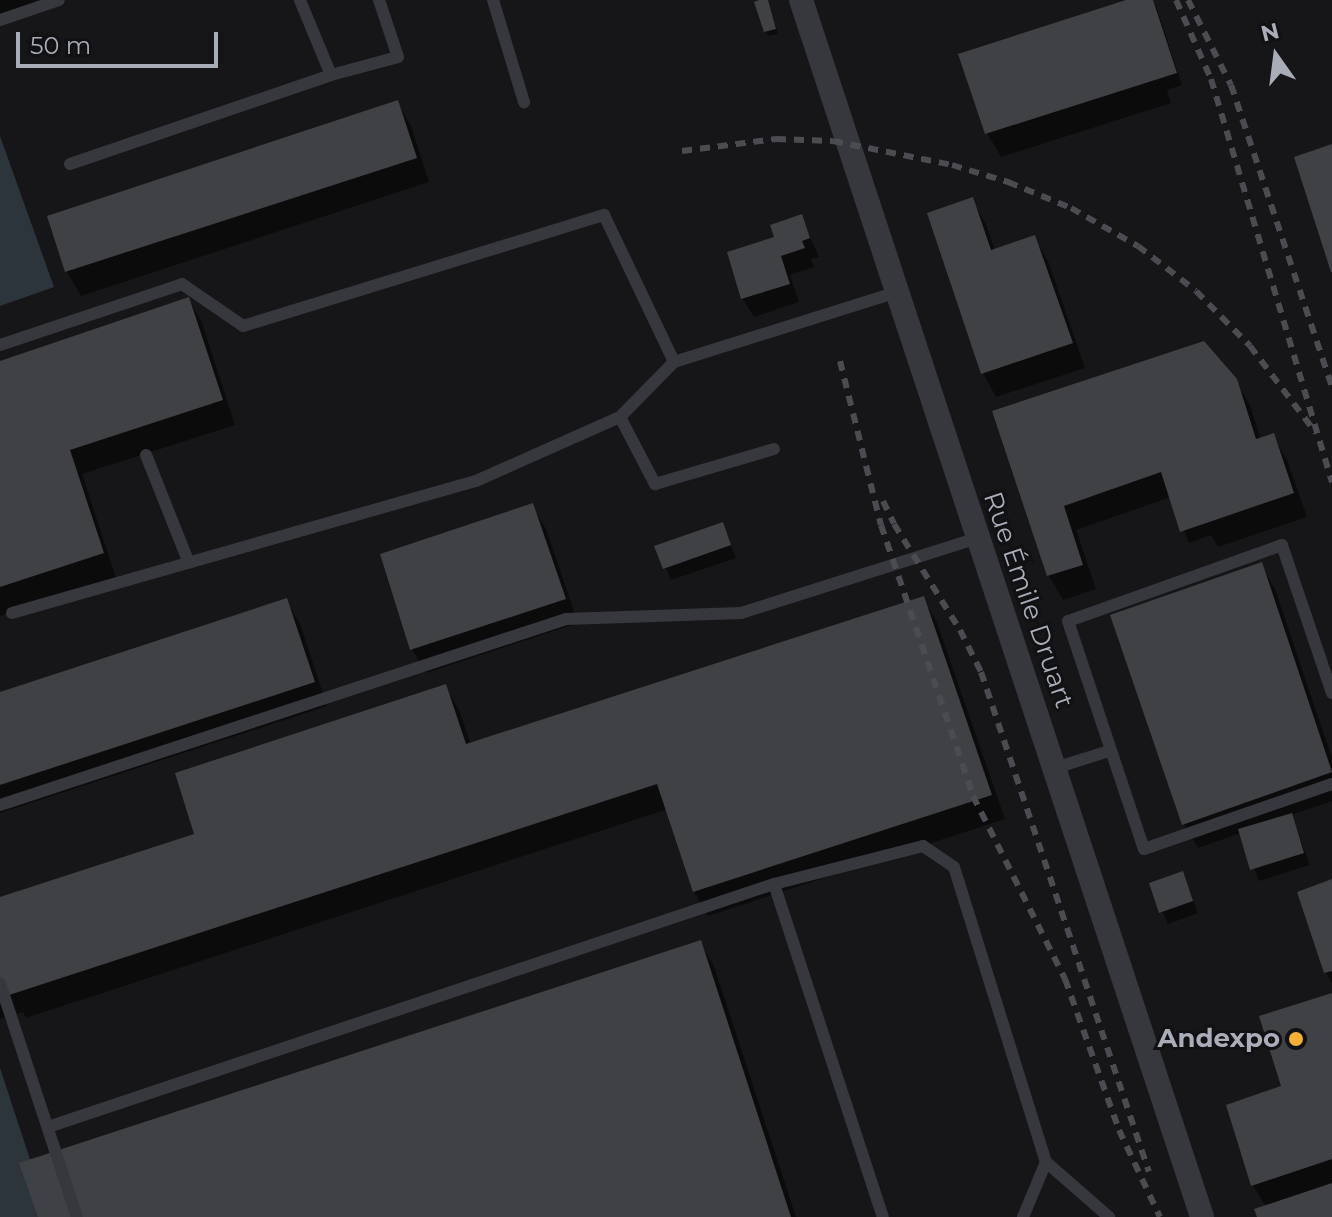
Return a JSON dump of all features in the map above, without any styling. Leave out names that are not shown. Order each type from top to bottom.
[{"type":"street","name":"Rue Émile Druart","points":[[801,0],[1202,1217]]},
{"type":"lane","points":[[0,20],[59,0]]},
{"type":"lane","points":[[300,0],[331,75]]},
{"type":"lane","points":[[70,164],[331,75],[398,57],[379,0]]},
{"type":"lane","points":[[493,0],[524,102]]},
{"type":"lane","points":[[0,345],[182,284],[243,326],[604,215],[674,362]]},
{"type":"lane","points":[[12,613],[476,481],[620,417],[674,362],[897,292]]},
{"type":"lane","points":[[620,417],[655,484],[774,449]]},
{"type":"lane","points":[[146,455],[189,563]]},
{"type":"lane","points":[[0,805],[566,619],[741,613],[978,538]]},
{"type":"lane","points":[[1332,693],[1282,545],[1068,621],[1144,849],[1332,784]]},
{"type":"lane","points":[[1055,768],[1109,751]]},
{"type":"lane","points":[[48,1127],[774,884],[923,846],[954,867],[1046,1162],[1109,1217]]},
{"type":"lane","points":[[774,884],[883,1217]]},
{"type":"lane","points":[[0,983],[77,1217]]},
{"type":"lane","points":[[1023,1217],[1046,1162]]},
{"type":"shaded area","points":[[0,136],[54,287],[0,306]]},
{"type":"shaded area","points":[[0,1068],[49,1217],[0,1217]]},
{"type":"building","points":[[768,0],[776,29],[764,32],[754,2]]},
{"type":"building","points":[[1126,0],[1153,0],[1177,73],[985,134],[958,54]]},
{"type":"building","points":[[398,100],[417,158],[65,272],[47,216]]},
{"type":"building","points":[[1332,144],[1332,272],[1331,272],[1294,157]]},
{"type":"building","points":[[973,197],[991,250],[1035,235],[1073,343],[981,374],[927,213]]},
{"type":"building","points":[[802,214],[810,238],[802,241],[805,248],[781,256],[790,284],[741,299],[727,252],[774,237],[770,225]]},
{"type":"building","points":[[189,297],[223,400],[70,450],[104,553],[0,587],[0,361]]},
{"type":"building","points":[[1204,341],[1237,379],[1256,439],[1274,433],[1294,493],[1180,532],[1161,472],[1064,506],[1083,565],[1047,576],[992,411]]},
{"type":"building","points":[[533,503],[566,599],[410,650],[380,554]]},
{"type":"building","points":[[723,522],[731,545],[663,569],[654,546]]},
{"type":"building","points":[[1262,562],[1332,772],[1182,825],[1110,615]]},
{"type":"building","points":[[924,596],[992,795],[693,892],[657,784],[0,998],[0,897],[194,834],[175,773],[446,684],[466,744]]},
{"type":"building","points":[[287,598],[315,682],[0,785],[0,692]]},
{"type":"building","points":[[1292,813],[1304,853],[1250,870],[1238,829]]},
{"type":"building","points":[[1183,871],[1193,901],[1159,913],[1149,883]]},
{"type":"building","points":[[1332,879],[1332,971],[1324,973],[1297,892]]},
{"type":"building","points":[[701,940],[791,1217],[38,1217],[19,1163]]},
{"type":"building","points":[[1332,993],[1332,1159],[1251,1186],[1226,1105],[1281,1086],[1259,1016]]},
{"type":"building","points":[[1332,1183],[1332,1217],[1257,1217],[1254,1209]]},
{"type":"railway","points":[[1176,0],[1211,79],[1332,482]]},
{"type":"railway","points":[[1188,0],[1231,85],[1332,387]]},
{"type":"railway","points":[[682,151],[776,139],[833,141],[952,165],[1008,182],[1071,208],[1138,246],[1196,291],[1250,346],[1316,433]]},
{"type":"railway","points":[[840,361],[881,525],[973,796],[1065,979],[1119,1130],[1160,1217]]},
{"type":"railway","points":[[883,501],[960,630],[981,672],[1149,1172]]},
{"type":"place","name":"Andexpo","points":[[1296,1039]]}]
